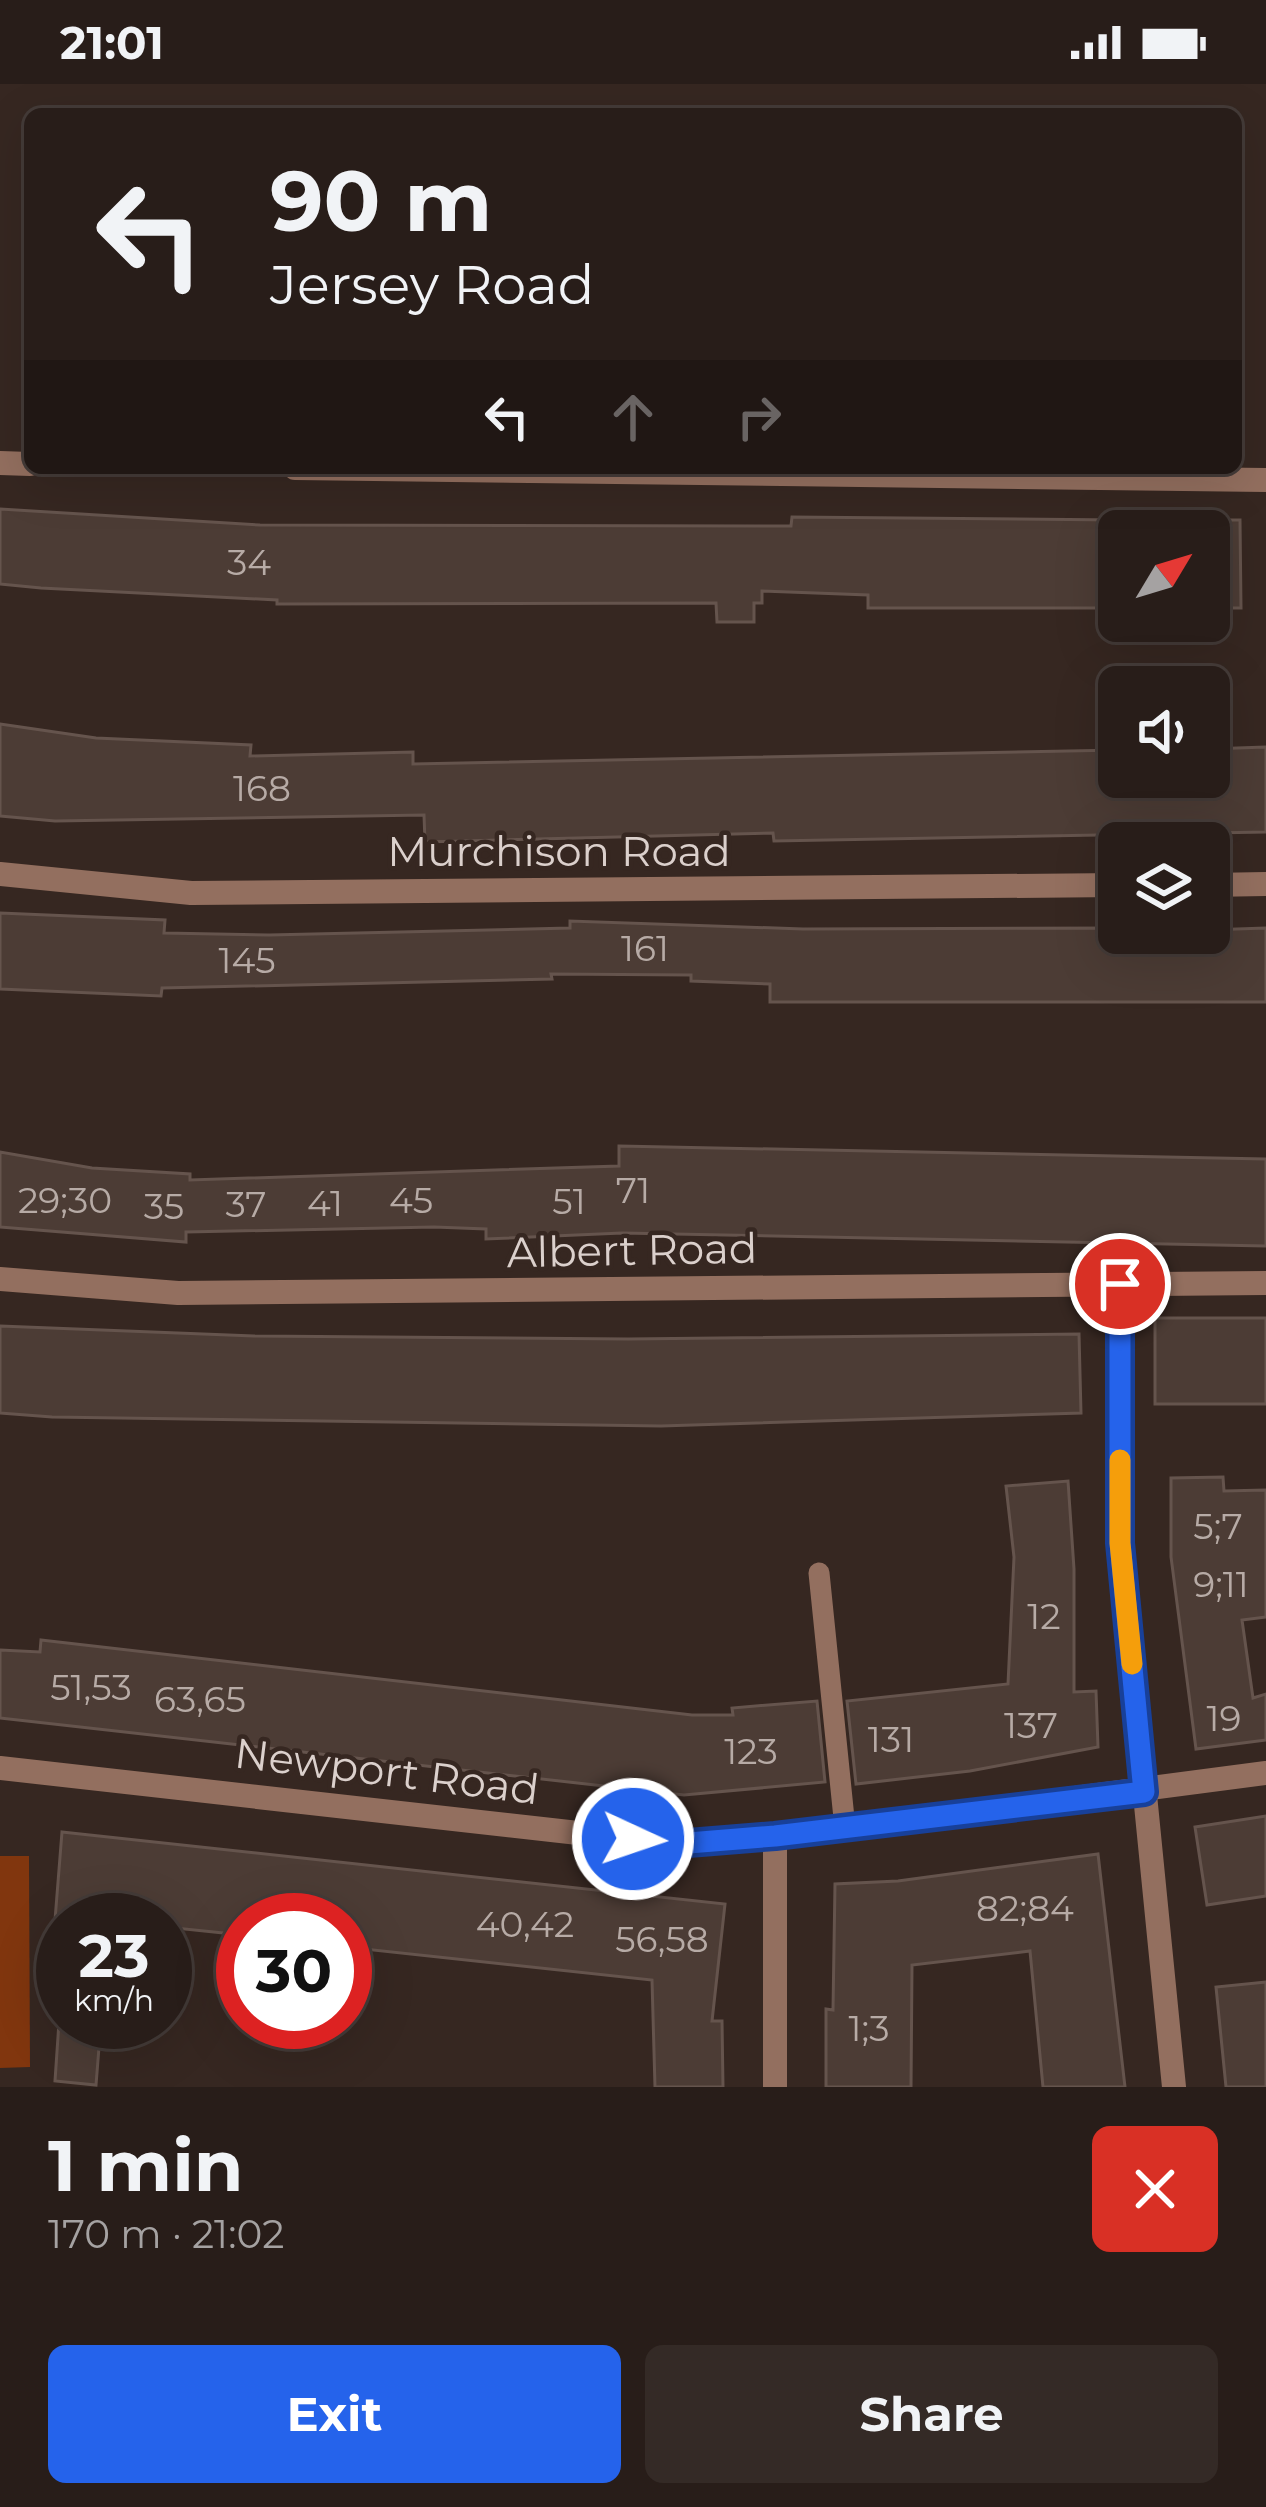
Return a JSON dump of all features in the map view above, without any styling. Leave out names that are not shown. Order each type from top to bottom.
[{"type":"street","points":[[780,474],[1266,480]]},
{"type":"street","name":"Murchison Road","points":[[0,874],[190,893],[1098,885]]},
{"type":"street","points":[[1230,884],[1266,884]]},
{"type":"street","name":"Albert Road","points":[[0,1279],[178,1293],[1266,1283]]},
{"type":"street","points":[[1120,1284],[1120,1543],[1174,2087]]},
{"type":"street","name":"Newport Road","points":[[0,1768],[676,1844],[1144,1792],[1266,1773]]},
{"type":"street","points":[[775,1836],[775,2087]]},
{"type":"lane","points":[[819,1573],[844,1828]]},
{"type":"shaded area","points":[[0,1856],[29,1856],[30,2067],[0,2068]]},
{"type":"building","points":[[0,509],[260,525],[791,526],[792,517],[1098,520],[1098,608],[868,608],[868,595],[762,591],[762,603],[754,603],[754,622],[717,622],[716,603],[277,604],[277,600],[0,584]]},
{"type":"building","points":[[1230,520],[1240,520],[1241,608],[1230,608]]},
{"type":"building","points":[[0,724],[96,738],[251,745],[250,756],[413,752],[413,764],[1098,750],[1098,798],[1230,798],[1230,748],[1266,747],[1266,832],[1230,833],[1230,822],[1098,822],[1098,835],[774,841],[773,833],[425,842],[424,815],[55,821],[0,816]]},
{"type":"building","points":[[0,913],[165,920],[164,933],[269,935],[570,928],[570,921],[803,929],[1098,928],[1098,954],[1230,954],[1230,929],[1266,928],[1266,1002],[770,1002],[770,984],[691,981],[691,975],[551,974],[552,979],[162,988],[161,996],[0,989]]},
{"type":"building","points":[[619,1146],[1266,1159],[1266,1246],[622,1233],[486,1239],[486,1229],[434,1227],[186,1232],[186,1242],[0,1227],[0,1152],[92,1168],[190,1174],[190,1180],[619,1166]]},
{"type":"building","points":[[1155,1318],[1266,1318],[1266,1404],[1155,1404]]},
{"type":"building","points":[[0,1326],[254,1336],[628,1339],[1079,1334],[1081,1413],[661,1426],[0,1413]]},
{"type":"building","points":[[1223,1477],[1224,1491],[1266,1490],[1266,1617],[1242,1620],[1253,1698],[1266,1694],[1266,1740],[1196,1749],[1171,1557],[1171,1478]]},
{"type":"building","points":[[1068,1481],[1074,1692],[1096,1691],[1098,1747],[970,1771],[856,1784],[847,1701],[1008,1684],[1014,1557],[1006,1486]]},
{"type":"building","points":[[41,1640],[692,1715],[733,1715],[732,1708],[817,1701],[825,1782],[684,1795],[0,1718],[0,1650],[40,1652]]},
{"type":"building","points":[[1266,1816],[1266,1896],[1207,1905],[1195,1827]]},
{"type":"building","points":[[62,1832],[725,1904],[712,2021],[722,2021],[723,2087],[655,2087],[652,1980],[372,1950],[372,1893],[216,1893],[216,1932],[192,1930],[192,1893],[57,1893]]},
{"type":"building","points":[[1098,1854],[1125,2087],[1043,2087],[1030,1951],[912,1965],[911,2087],[826,2087],[835,1884],[898,1881]]},
{"type":"building","points":[[1266,1982],[1266,2087],[1226,2087],[1216,1987]]},
{"type":"building","points":[[57,2049],[99,2049],[96,2085],[55,2081]]},
{"type":"slow traffic","points":[[1120,1460],[1120,1543],[1132,1664]]},
{"type":"route","points":[[633,1839],[676,1844],[775,1836],[1144,1792],[1120,1543],[1120,1284]]}]
